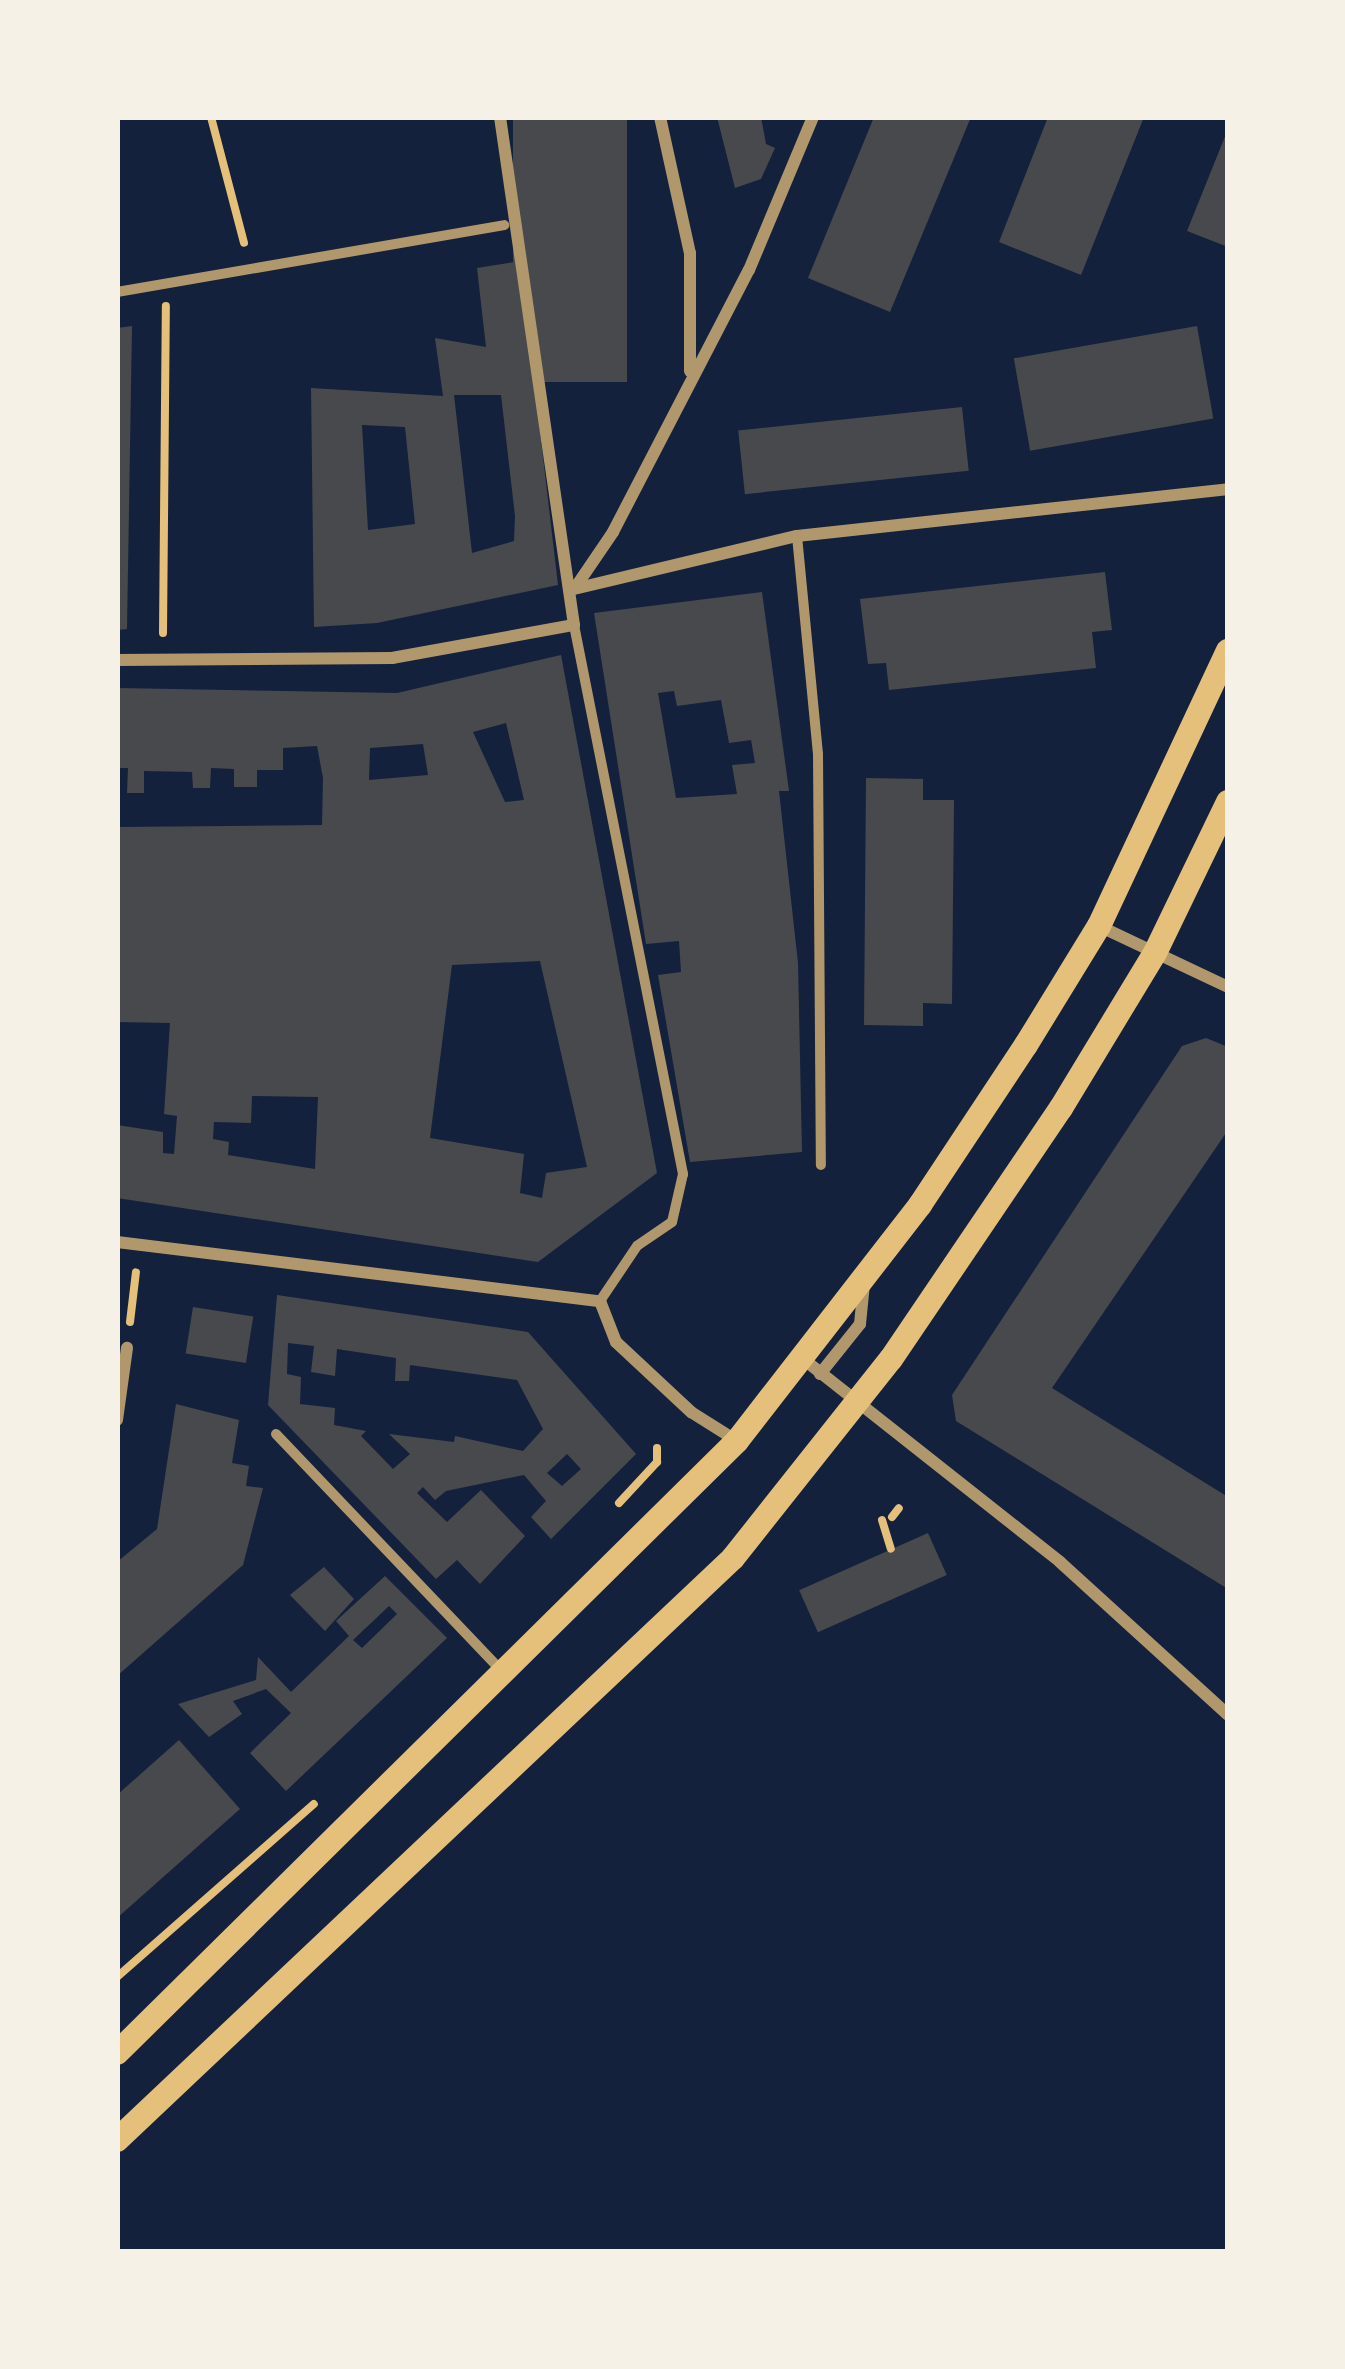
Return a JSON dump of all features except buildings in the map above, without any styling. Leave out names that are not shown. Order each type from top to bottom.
[{"type":"main road","points":[[117,2053],[505,1674],[811,1366],[1099,926],[1228,651]]},
{"type":"main road","points":[[117,2140],[733,1558],[856,1405],[1049,1127],[1155,952],[1228,802]]},
{"type":"street","points":[[500,117],[574,589],[574,625],[683,1174],[672,1222],[638,1246],[600,1301]]},
{"type":"street","points":[[660,117],[692,270],[689,378]]},
{"type":"street","points":[[574,589],[613,532],[748,270],[813,117]]},
{"type":"street","points":[[117,292],[504,225]]},
{"type":"street","points":[[574,589],[796,536],[1228,488]]},
{"type":"street","points":[[796,536],[818,754],[821,1166]]},
{"type":"street","points":[[117,660],[392,658],[574,625]]},
{"type":"street","points":[[1099,926],[1228,987]]},
{"type":"street","points":[[117,1242],[600,1301]]},
{"type":"street","points":[[600,1301],[616,1342],[691,1412],[737,1441]]},
{"type":"street","points":[[117,1420],[127,1348]]},
{"type":"street","points":[[811,1366],[1060,1562],[1228,1715]]},
{"type":"street","points":[[276,1434],[505,1674]]},
{"type":"path","points":[[211,117],[252,272]]},
{"type":"path","points":[[163,634],[166,285]]},
{"type":"path","points":[[127,1348],[139,1244]]},
{"type":"path","points":[[891,1549],[887,1519],[899,1508]]}]
